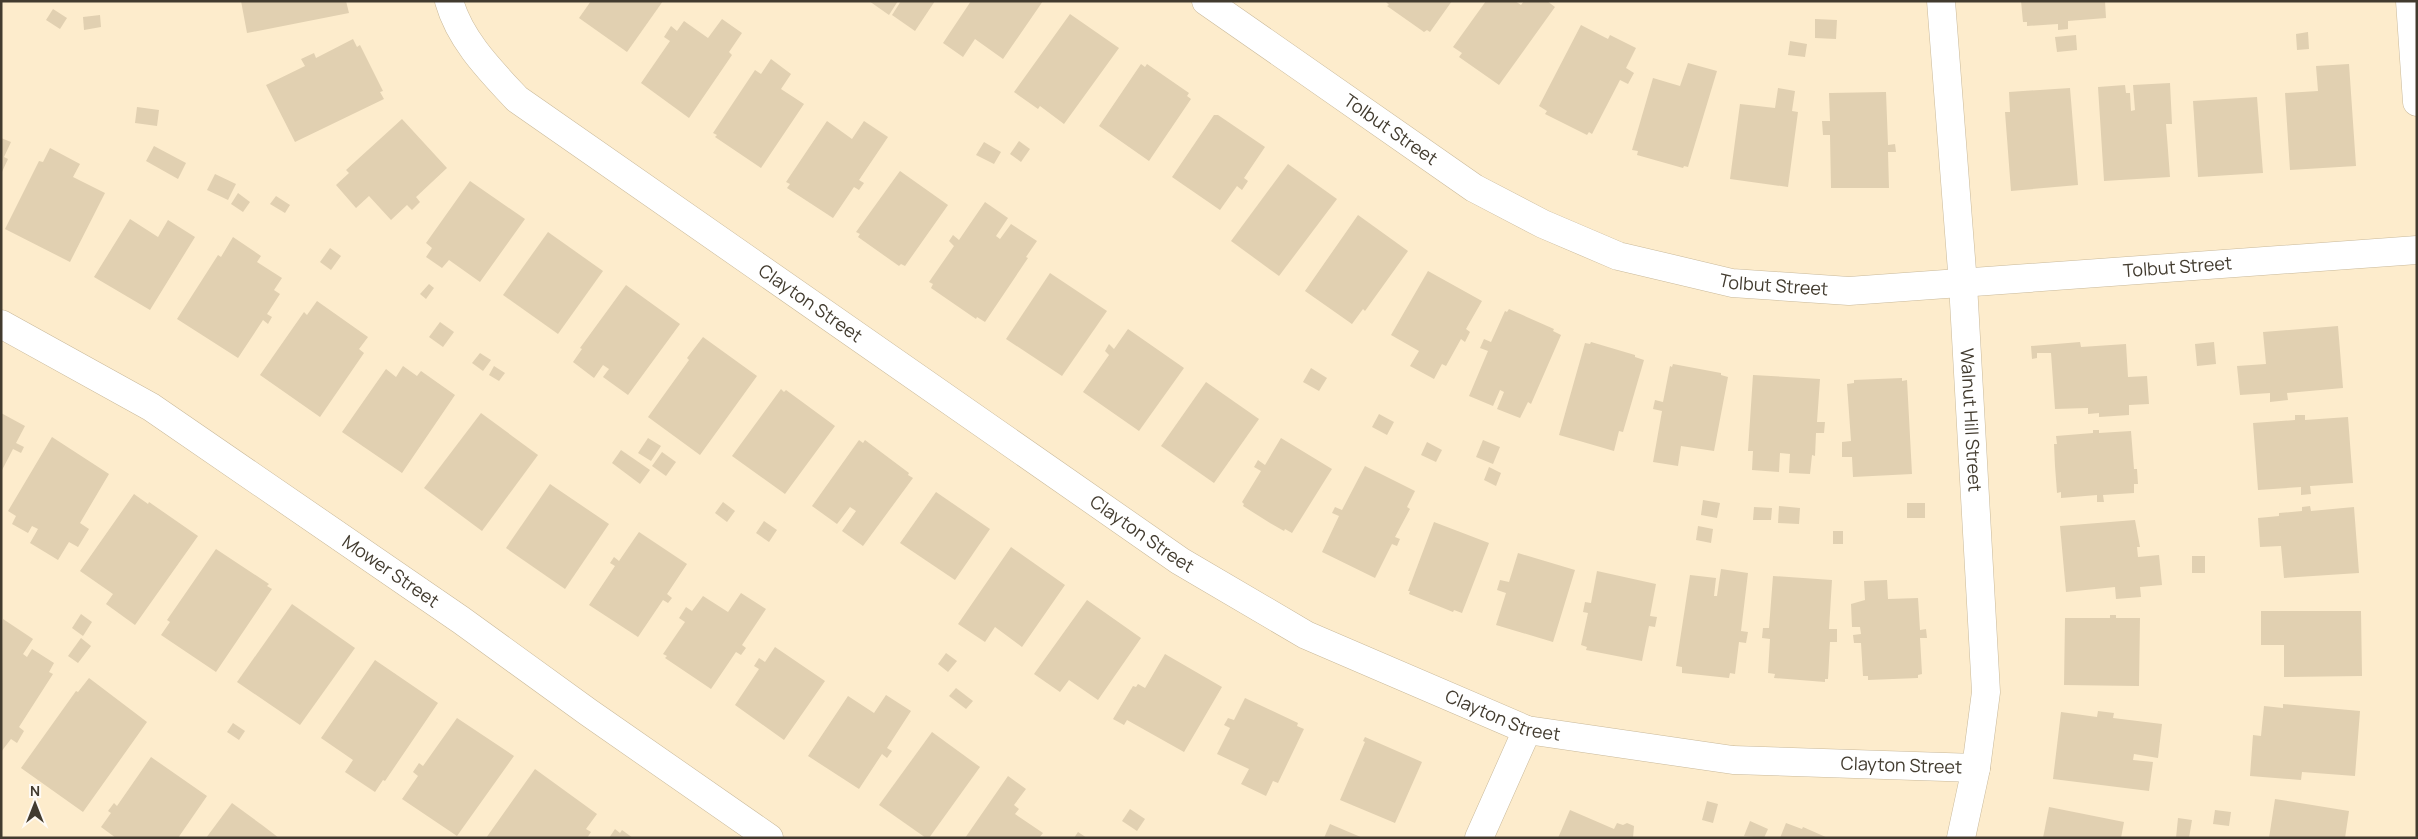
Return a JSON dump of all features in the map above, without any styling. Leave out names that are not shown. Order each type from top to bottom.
[{"type":"street","name":"Clayton Street","points":[[449,1],[454,17],[483,62],[517,99],[1180,561],[1306,635],[1527,730],[1733,760],[1976,768]]},
{"type":"street","name":"Tolbut Street","points":[[1206,1],[1474,188],[1542,224],[1618,256],[1732,283],[1849,291],[2417,250]]},
{"type":"street","name":"Walnut Hill Street","points":[[1941,1],[1963,284],[1986,692],[1976,768],[1961,838]]},
{"type":"street","points":[[2410,1],[2417,102]]},
{"type":"street","name":"Mower Street","points":[[1,324],[151,407],[462,620],[588,712],[769,838]]},
{"type":"street","points":[[1479,838],[1527,730]]},
{"type":"building","points":[[241,1],[346,1],[349,13],[247,33]]},
{"type":"building","points":[[591,1],[663,1],[627,52],[579,18]]},
{"type":"building","points":[[869,1],[898,1],[889,15]]},
{"type":"building","points":[[901,1],[935,1],[915,31],[892,15]]},
{"type":"building","points":[[971,1],[1043,1],[1003,59],[975,39],[963,57],[943,43]]},
{"type":"building","points":[[1385,1],[1452,1],[1430,32],[1427,30],[1424,32],[1387,6],[1389,5]]},
{"type":"building","points":[[1486,1],[1515,1],[1521,5],[1524,1],[1547,1],[1555,7],[1499,85],[1459,57],[1462,53],[1453,47]]},
{"type":"building","points":[[2021,1],[2105,1],[2106,18],[2068,21],[2068,29],[2058,30],[2058,24],[2027,26],[2027,22],[2023,22]]},
{"type":"building","points":[[53,9],[67,18],[60,29],[46,20]]},
{"type":"building","points":[[1070,14],[1119,48],[1064,124],[1040,106],[1038,109],[1014,92]]},
{"type":"building","points":[[100,15],[101,27],[84,30],[83,17]]},
{"type":"building","points":[[722,19],[742,33],[729,52],[732,55],[689,118],[641,83],[670,41],[664,37],[671,26],[677,31],[684,21],[708,38]]},
{"type":"building","points":[[1815,19],[1837,20],[1836,39],[1815,38]]},
{"type":"building","points":[[1581,25],[1608,39],[1610,35],[1636,48],[1626,68],[1634,73],[1628,84],[1620,80],[1592,134],[1589,132],[1587,135],[1545,114],[1547,111],[1539,106]]},
{"type":"building","points":[[2308,32],[2309,49],[2297,50],[2296,34]]},
{"type":"building","points":[[2076,35],[2077,50],[2057,52],[2055,37]]},
{"type":"building","points":[[353,39],[357,47],[360,45],[383,91],[380,92],[384,99],[295,142],[266,85],[305,66],[301,59],[314,53],[316,58]]},
{"type":"building","points":[[1790,41],[1807,44],[1805,57],[1788,55]]},
{"type":"building","points":[[771,59],[791,74],[781,89],[804,104],[761,168],[715,137],[717,135],[713,133],[755,70],[761,74]]},
{"type":"building","points":[[1688,63],[1717,71],[1688,167],[1684,166],[1683,168],[1637,155],[1638,151],[1632,150],[1653,78],[1680,86]]},
{"type":"building","points":[[1141,64],[1145,67],[1147,64],[1189,93],[1187,96],[1191,99],[1149,161],[1099,126]]},
{"type":"building","points":[[2349,64],[2356,166],[2290,170],[2285,93],[2318,91],[2316,66]]},
{"type":"building","points":[[2170,83],[2172,124],[2166,124],[2170,177],[2104,181],[2098,87],[2125,85],[2126,93],[2130,93],[2131,111],[2135,110],[2133,85]]},
{"type":"building","points":[[1778,88],[1795,91],[1792,111],[1798,112],[1788,187],[1730,179],[1740,104],[1775,108]]},
{"type":"building","points":[[2070,88],[2078,185],[2011,191],[2005,112],[2010,112],[2009,92]]},
{"type":"building","points":[[1886,92],[1888,145],[1895,144],[1896,152],[1888,152],[1889,188],[1831,188],[1830,135],[1823,135],[1822,121],[1830,121],[1829,93]]},
{"type":"building","points":[[2257,97],[2263,173],[2198,177],[2193,101]]},
{"type":"building","points":[[137,107],[159,110],[157,126],[135,123]]},
{"type":"building","points":[[1214,115],[1218,115],[1265,147],[1244,178],[1248,181],[1242,190],[1237,186],[1220,210],[1172,177]]},
{"type":"building","points":[[402,119],[447,168],[416,197],[420,202],[412,210],[407,205],[391,220],[369,196],[356,208],[336,185],[349,173],[346,170]]},
{"type":"building","points":[[827,121],[852,139],[864,121],[888,137],[859,180],[864,183],[859,190],[854,187],[833,218],[787,188],[790,184],[786,182]]},
{"type":"building","points":[[1,138],[11,142],[4,157],[8,159],[1,174]]},
{"type":"building","points":[[1019,141],[1030,149],[1021,162],[1010,154]]},
{"type":"building","points":[[984,142],[1001,152],[994,164],[976,155]]},
{"type":"building","points":[[154,146],[186,163],[178,179],[146,161]]},
{"type":"building","points":[[50,148],[80,164],[73,177],[105,193],[70,262],[5,229],[39,161],[43,162]]},
{"type":"building","points":[[1288,164],[1337,199],[1279,276],[1231,241]]},
{"type":"building","points":[[900,171],[948,205],[905,266],[901,264],[899,266],[858,237],[860,234],[856,232]]},
{"type":"building","points":[[215,174],[236,184],[228,200],[207,190]]},
{"type":"building","points":[[470,181],[525,219],[480,282],[449,260],[442,268],[426,257],[432,248],[426,243]]},
{"type":"building","points":[[238,193],[250,202],[243,212],[231,204]]},
{"type":"building","points":[[276,196],[290,205],[285,213],[270,204]]},
{"type":"building","points":[[985,202],[1008,218],[996,236],[1000,239],[1011,224],[1037,241],[1026,257],[1028,258],[985,322],[977,317],[976,319],[931,288],[933,284],[929,282],[954,246],[949,241],[953,235],[959,240]]},
{"type":"building","points":[[1358,215],[1408,251],[1365,311],[1363,309],[1352,324],[1305,291]]},
{"type":"building","points":[[130,219],[158,237],[168,220],[195,237],[150,310],[94,277]]},
{"type":"building","points":[[548,232],[603,271],[558,334],[503,295]]},
{"type":"building","points":[[233,237],[261,256],[257,262],[282,278],[274,290],[280,294],[267,314],[272,317],[268,324],[263,320],[238,358],[177,319],[218,255],[221,257]]},
{"type":"building","points":[[330,248],[341,256],[331,270],[320,262]]},
{"type":"building","points":[[1428,271],[1482,301],[1466,329],[1470,332],[1465,342],[1461,339],[1446,366],[1442,364],[1434,379],[1410,366],[1419,351],[1391,335]]},
{"type":"building","points":[[1050,273],[1107,311],[1062,376],[1006,339]]},
{"type":"building","points":[[429,284],[434,288],[426,299],[420,294]]},
{"type":"building","points":[[626,285],[680,324],[628,395],[603,377],[609,369],[603,365],[594,378],[573,362],[582,349],[580,348]]},
{"type":"building","points":[[317,301],[368,337],[359,349],[364,353],[320,417],[260,375],[304,312],[307,315]]},
{"type":"building","points":[[1509,309],[1554,329],[1553,331],[1561,335],[1531,404],[1528,402],[1520,418],[1497,409],[1504,392],[1500,390],[1493,406],[1469,396],[1488,351],[1480,348],[1484,339],[1491,342],[1505,311],[1507,312]]},
{"type":"building","points":[[440,322],[454,332],[443,347],[429,337]]},
{"type":"building","points":[[2338,326],[2343,388],[2287,393],[2288,400],[2270,402],[2270,393],[2240,395],[2237,366],[2266,364],[2263,332]]},
{"type":"building","points":[[1128,329],[1184,368],[1139,431],[1083,392],[1109,355],[1105,351],[1109,344],[1114,349]]},
{"type":"building","points":[[703,337],[757,376],[700,455],[648,417]]},
{"type":"building","points":[[1591,342],[1635,355],[1635,357],[1644,360],[1623,432],[1619,431],[1614,451],[1559,435],[1585,343],[1590,344]]},
{"type":"building","points":[[2080,342],[2081,347],[2126,344],[2128,377],[2147,376],[2149,404],[2129,405],[2129,415],[2099,417],[2099,413],[2088,414],[2088,408],[2055,409],[2051,353],[2037,353],[2037,358],[2032,359],[2031,346]]},
{"type":"building","points":[[2214,342],[2216,364],[2197,366],[2195,344]]},
{"type":"building","points":[[480,353],[491,360],[483,371],[472,363]]},
{"type":"building","points":[[1673,364],[1721,373],[1721,375],[1728,377],[1714,451],[1681,446],[1678,466],[1653,462],[1662,411],[1653,409],[1655,400],[1663,402],[1670,366],[1672,367]]},
{"type":"building","points":[[403,366],[417,376],[421,371],[455,395],[402,473],[342,432],[386,369],[396,377]]},
{"type":"building","points":[[494,366],[505,373],[499,381],[489,375]]},
{"type":"building","points":[[1311,368],[1327,378],[1319,391],[1303,382]]},
{"type":"building","points":[[1753,375],[1820,379],[1817,422],[1825,422],[1824,433],[1816,433],[1815,456],[1812,455],[1810,474],[1789,473],[1790,454],[1780,453],[1779,472],[1752,470],[1753,451],[1748,451]]},
{"type":"building","points":[[1902,378],[1902,381],[1907,380],[1912,474],[1853,477],[1852,457],[1842,457],[1842,442],[1851,441],[1847,384],[1854,383],[1854,380]]},
{"type":"building","points":[[1206,382],[1259,419],[1214,483],[1161,446]]},
{"type":"building","points":[[781,389],[784,392],[786,390],[835,426],[785,494],[732,456]]},
{"type":"building","points":[[1,413],[25,426],[16,443],[24,447],[21,453],[13,449],[1,472]]},
{"type":"building","points":[[481,413],[538,455],[482,531],[424,488]]},
{"type":"building","points":[[1379,414],[1394,422],[1387,435],[1372,427]]},
{"type":"building","points":[[2295,415],[2305,415],[2305,420],[2348,417],[2353,483],[2310,486],[2311,494],[2301,495],[2301,487],[2258,490],[2253,423],[2295,420]]},
{"type":"building","points":[[2093,430],[2099,430],[2099,433],[2131,431],[2134,469],[2137,469],[2138,484],[2134,484],[2134,493],[2103,495],[2104,502],[2097,502],[2097,495],[2061,498],[2061,492],[2057,493],[2054,444],[2057,444],[2056,436],[2093,433]]},
{"type":"building","points":[[52,437],[109,474],[80,523],[89,529],[78,547],[69,542],[58,560],[30,543],[38,529],[32,526],[28,533],[12,524],[16,516],[8,511]]},
{"type":"building","points":[[648,438],[661,446],[651,461],[638,453]]},
{"type":"building","points":[[1281,438],[1332,469],[1292,533],[1270,523],[1243,506],[1242,502],[1261,471],[1254,467],[1258,460],[1265,465]]},
{"type":"building","points":[[859,440],[863,443],[865,440],[913,478],[863,546],[842,531],[856,511],[850,507],[837,524],[812,506]]},
{"type":"building","points":[[1483,440],[1500,447],[1493,464],[1476,457]]},
{"type":"building","points":[[1427,442],[1442,450],[1436,462],[1421,455]]},
{"type":"building","points":[[621,450],[650,470],[640,484],[612,463]]},
{"type":"building","points":[[662,452],[676,462],[666,476],[652,466]]},
{"type":"building","points":[[1365,466],[1415,491],[1407,507],[1410,509],[1395,537],[1400,539],[1397,546],[1392,544],[1375,578],[1322,552],[1339,516],[1332,513],[1335,507],[1342,510]]},
{"type":"building","points":[[1489,467],[1501,473],[1496,486],[1484,480]]},
{"type":"building","points":[[550,484],[609,524],[565,589],[506,548]]},
{"type":"building","points":[[936,492],[990,529],[955,580],[900,543]]},
{"type":"building","points":[[134,494],[148,504],[149,502],[198,536],[135,625],[106,604],[113,594],[80,571]]},
{"type":"building","points":[[1703,500],[1720,503],[1717,518],[1701,515]]},
{"type":"building","points":[[723,502],[735,511],[727,522],[715,513]]},
{"type":"building","points":[[1907,503],[1925,503],[1925,518],[1907,518]]},
{"type":"building","points":[[1779,506],[1800,508],[1799,524],[1778,523]]},
{"type":"building","points":[[2310,506],[2311,511],[2354,507],[2359,573],[2284,578],[2281,546],[2260,547],[2258,518],[2279,516],[2279,513],[2302,511],[2302,507]]},
{"type":"building","points":[[1754,507],[1772,508],[1771,520],[1753,520]]},
{"type":"building","points":[[2135,520],[2140,547],[2137,547],[2138,557],[2159,555],[2162,585],[2140,587],[2141,597],[2116,599],[2115,587],[2066,592],[2060,526]]},
{"type":"building","points":[[764,521],[777,530],[769,542],[756,533]]},
{"type":"building","points":[[1434,522],[1489,543],[1462,613],[1454,610],[1453,612],[1409,594],[1410,591],[1408,591]]},
{"type":"building","points":[[1698,526],[1713,529],[1711,543],[1696,540]]},
{"type":"building","points":[[1833,531],[1843,531],[1843,544],[1833,544]]},
{"type":"building","points":[[639,532],[687,564],[667,594],[672,598],[668,603],[663,600],[638,637],[589,605],[615,566],[610,563],[614,557],[619,561]]},
{"type":"building","points":[[1011,547],[1065,585],[1022,647],[995,627],[985,642],[958,624]]},
{"type":"building","points":[[216,549],[269,584],[267,586],[272,589],[216,672],[161,635],[170,622],[167,620]]},
{"type":"building","points":[[1518,553],[1575,570],[1553,642],[1496,625],[1506,593],[1497,590],[1500,580],[1509,582]]},
{"type":"building","points":[[2192,556],[2205,556],[2205,573],[2192,573]]},
{"type":"building","points":[[1721,569],[1748,573],[1741,631],[1748,632],[1746,643],[1739,642],[1735,674],[1730,673],[1729,678],[1682,673],[1682,667],[1676,666],[1690,575],[1716,578],[1714,596],[1717,596]]},
{"type":"building","points":[[1597,571],[1656,584],[1650,616],[1657,617],[1655,627],[1649,626],[1642,661],[1586,650],[1587,647],[1581,645],[1588,613],[1583,612],[1585,602],[1591,603]]},
{"type":"building","points":[[1773,576],[1832,580],[1829,629],[1837,629],[1837,642],[1830,642],[1828,679],[1825,679],[1825,682],[1774,678],[1775,674],[1768,673],[1770,639],[1762,638],[1763,628],[1769,628]]},
{"type":"building","points":[[1887,580],[1888,599],[1918,598],[1920,630],[1926,629],[1927,638],[1920,638],[1922,674],[1918,675],[1918,678],[1868,680],[1868,676],[1863,676],[1861,643],[1854,643],[1853,635],[1861,634],[1860,627],[1852,627],[1851,604],[1865,600],[1864,581]]},
{"type":"building","points":[[741,593],[766,609],[742,645],[746,648],[741,655],[736,652],[711,689],[665,658],[667,656],[663,654],[685,622],[679,618],[686,607],[692,611],[703,596],[728,612]]},
{"type":"building","points":[[1087,600],[1141,638],[1098,700],[1069,680],[1060,692],[1034,674]]},
{"type":"building","points":[[292,604],[355,648],[300,725],[237,682]]},
{"type":"building","points":[[2261,611],[2361,611],[2362,676],[2284,677],[2284,645],[2261,645]]},
{"type":"building","points":[[81,614],[92,622],[83,636],[72,628]]},
{"type":"building","points":[[2110,615],[2116,615],[2116,618],[2140,618],[2139,686],[2064,685],[2065,618],[2110,618]]},
{"type":"building","points":[[3,619],[33,639],[23,654],[27,657],[32,649],[54,663],[49,672],[53,674],[19,727],[24,731],[17,743],[11,739],[1,752]]},
{"type":"building","points":[[81,638],[91,646],[78,663],[68,656]]},
{"type":"building","points":[[775,647],[825,681],[784,740],[735,705],[759,669],[754,666],[759,658],[765,662]]},
{"type":"building","points":[[946,653],[957,661],[948,672],[938,664]]},
{"type":"building","points":[[1165,654],[1222,687],[1184,752],[1127,720],[1124,725],[1113,719],[1133,686],[1136,687],[1138,684],[1145,688]]},
{"type":"building","points":[[375,660],[438,703],[385,781],[383,780],[375,792],[345,772],[353,760],[321,738]]},
{"type":"building","points":[[89,678],[147,722],[83,812],[21,768],[76,691],[78,692]]},
{"type":"building","points":[[956,688],[973,701],[966,709],[949,696]]},
{"type":"building","points":[[886,695],[911,711],[887,748],[892,751],[887,758],[882,754],[859,789],[808,756],[848,696],[874,713]]},
{"type":"building","points":[[1245,698],[1298,723],[1297,726],[1304,729],[1278,783],[1273,781],[1266,796],[1241,784],[1249,769],[1217,754],[1230,728],[1224,725],[1228,718],[1234,720]]},
{"type":"building","points":[[2283,704],[2360,711],[2355,776],[2302,772],[2301,780],[2250,776],[2253,735],[2261,736],[2264,706],[2283,708]]},
{"type":"building","points":[[2098,711],[2114,713],[2113,718],[2162,724],[2158,758],[2134,754],[2133,760],[2153,762],[2149,791],[2053,779],[2061,712],[2097,717]]},
{"type":"building","points":[[457,718],[514,756],[457,836],[402,799],[418,776],[413,772],[419,763],[423,766]]},
{"type":"building","points":[[233,723],[245,731],[239,740],[227,732]]},
{"type":"building","points":[[932,732],[980,767],[929,838],[926,838],[879,805]]},
{"type":"building","points":[[1365,737],[1422,762],[1395,823],[1340,800],[1365,742],[1363,741]]},
{"type":"building","points":[[151,757],[207,796],[178,838],[116,838],[101,827],[111,813],[108,811],[114,803],[117,806]]},
{"type":"building","points":[[535,769],[597,814],[586,829],[591,832],[587,838],[486,838]]},
{"type":"building","points":[[1008,776],[1026,789],[1014,805],[1019,809],[1015,814],[1043,833],[1039,838],[965,838]]},
{"type":"building","points":[[2275,799],[2349,811],[2345,838],[2269,838]]},
{"type":"building","points":[[1707,801],[1718,804],[1713,823],[1702,820]]},
{"type":"building","points":[[232,803],[262,825],[279,838],[206,838]]},
{"type":"building","points":[[2049,807],[2124,822],[2121,838],[2043,838]]},
{"type":"building","points":[[1130,809],[1145,819],[1137,831],[1122,821]]},
{"type":"building","points":[[1570,810],[1614,829],[1617,823],[1623,825],[1627,823],[1634,826],[1633,838],[1558,838]]},
{"type":"building","points":[[2215,810],[2231,812],[2229,826],[2213,824]]},
{"type":"building","points":[[2178,818],[2192,820],[2189,838],[2176,838]]},
{"type":"building","points":[[1750,821],[1768,829],[1764,838],[1744,836]]},
{"type":"building","points":[[1786,823],[1802,829],[1803,827],[1828,838],[1780,838]]},
{"type":"building","points":[[1330,824],[1363,838],[1324,838]]},
{"type":"building","points":[[615,829],[620,833],[622,830],[633,838],[609,838]]},
{"type":"building","points":[[1078,832],[1087,838],[1074,838]]}]
